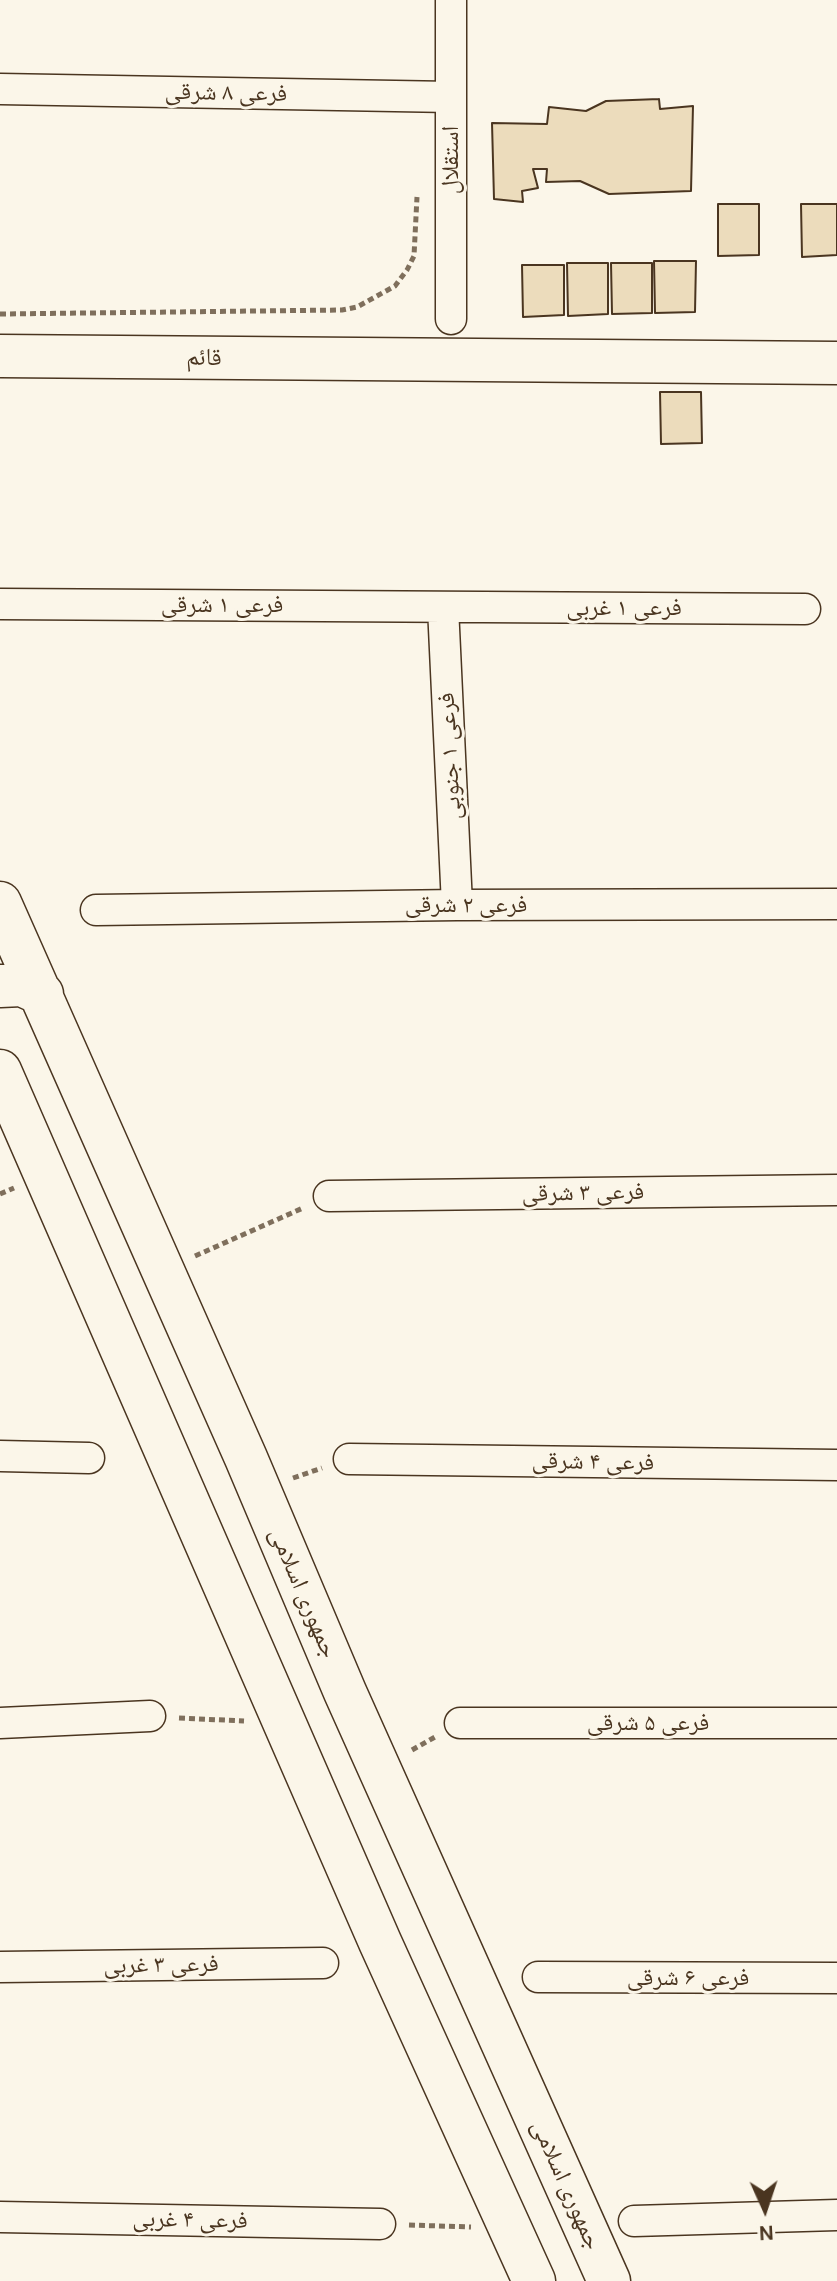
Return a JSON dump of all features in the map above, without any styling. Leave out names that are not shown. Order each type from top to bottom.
[{"type":"main road","name":"قائم","points":[[0,356],[486,360]]},
{"type":"main road","points":[[486,360],[833,364]]},
{"type":"main road","name":"جمهوری اسلامی","points":[[6,939],[42,994],[380,1768],[609,2281]]},
{"type":"main road","points":[[0,986],[22,985],[42,994]]},
{"type":"main road","points":[[0,1071],[380,1942],[534,2281]]},
{"type":"street","name":"استقلال","points":[[451,0],[451,319]]},
{"type":"street","name":"فرعی ۸ شرقی","points":[[0,89],[451,97]]},
{"type":"street","points":[[407,361],[433,342],[451,319],[467,344],[486,360]]},
{"type":"street","name":"فرعی ۱ شرقی","points":[[0,604],[443,607]]},
{"type":"street","name":"فرعی ۱ غربی","points":[[443,607],[805,609]]},
{"type":"street","name":"فرعی ۱ جنوبی","points":[[443,607],[457,905]]},
{"type":"street","name":"فرعی ۲ شرقی","points":[[96,910],[837,904]]},
{"type":"street","name":"فرعی ۳ شرقی","points":[[329,1196],[837,1190]]},
{"type":"street","points":[[0,1456],[89,1458]]},
{"type":"street","name":"فرعی ۴ شرقی","points":[[349,1459],[837,1465]]},
{"type":"street","points":[[0,1723],[150,1716]]},
{"type":"street","name":"فرعی ۵ شرقی","points":[[460,1723],[837,1723]]},
{"type":"street","name":"فرعی ۳ غربی","points":[[0,1967],[323,1963]]},
{"type":"street","name":"فرعی ۶ شرقی","points":[[538,1977],[837,1978]]},
{"type":"street","points":[[634,2221],[837,2215]]},
{"type":"street","name":"فرعی ۴ غربی","points":[[0,2217],[380,2224]]},
{"type":"path","points":[[0,314],[342,310],[357,307],[395,286],[407,270],[414,256],[417,189]]},
{"type":"path","points":[[163,1270],[329,1196]]},
{"type":"path","points":[[259,1489],[349,1459]]},
{"type":"path","points":[[150,1716],[285,1723]]},
{"type":"path","points":[[380,1768],[460,1723]]},
{"type":"path","points":[[380,2224],[510,2228]]},
{"type":"building","points":[[659,99],[660,109],[693,106],[691,191],[609,194],[580,181],[546,182],[547,169],[533,169],[538,188],[522,191],[523,202],[494,199],[492,123],[547,124],[549,107],[586,111],[606,101]]},
{"type":"building","points":[[718,204],[759,204],[759,255],[718,256]]},
{"type":"building","points":[[801,204],[837,204],[837,255],[802,257]]},
{"type":"building","points":[[654,261],[696,261],[695,312],[655,313]]},
{"type":"building","points":[[567,263],[608,263],[608,314],[568,316]]},
{"type":"building","points":[[611,263],[652,263],[652,313],[612,314]]},
{"type":"building","points":[[522,265],[564,265],[564,315],[523,317]]},
{"type":"building","points":[[660,392],[701,392],[702,443],[661,444]]}]
